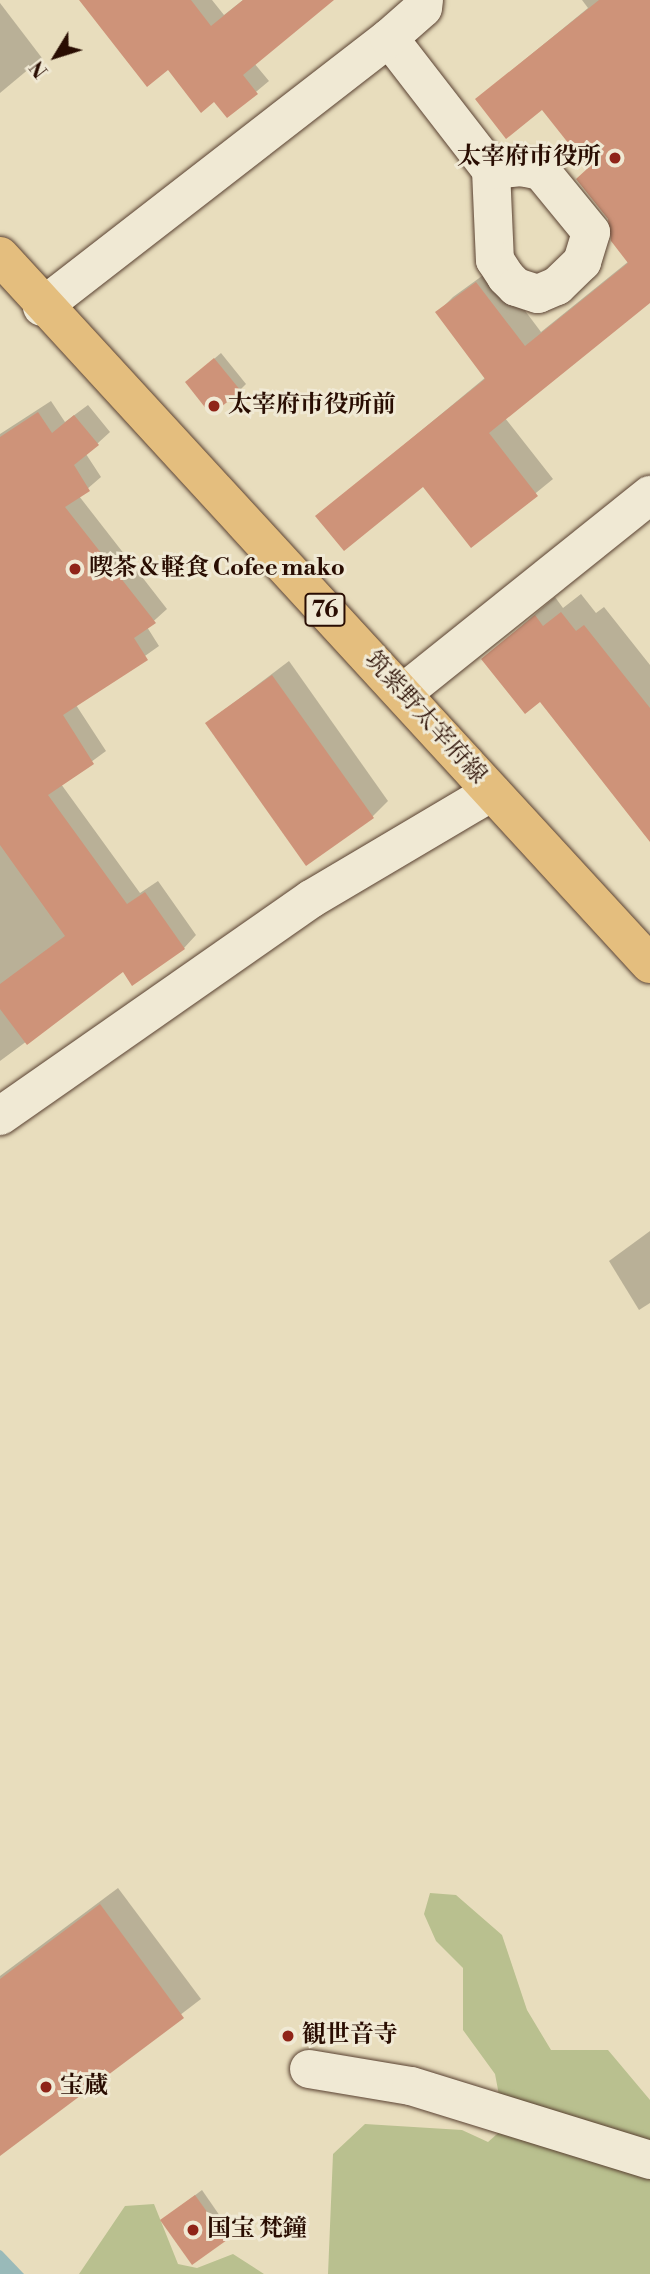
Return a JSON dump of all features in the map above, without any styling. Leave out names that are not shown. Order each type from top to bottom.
[{"type":"main road","name":"筑紫野太宰府線","points":[[0,256],[42,307],[403,693],[650,964]]},
{"type":"street","points":[[42,307],[389,38],[423,8],[424,0]]},
{"type":"street","points":[[389,38],[491,170]]},
{"type":"street","points":[[403,693],[650,495]]},
{"type":"street","points":[[0,1115],[197,974],[492,792]]},
{"type":"street","points":[[309,2068],[411,2086],[650,2160]]},
{"type":"green space","points":[[430,1893],[456,1895],[502,1935],[527,2010],[551,2050],[608,2050],[650,2100],[650,2274],[328,2274],[333,2154],[365,2124],[462,2130],[488,2142],[505,2127],[495,2074],[463,2030],[463,1968],[436,1941],[424,1914]]},
{"type":"green space","points":[[154,2204],[178,2264],[197,2268],[233,2254],[264,2274],[79,2274],[125,2206]]},
{"type":"water","points":[[0,2250],[2,2251],[24,2274],[0,2274]]},
{"type":"building","points":[[79,0],[191,0],[211,26],[243,0],[334,0],[243,75],[258,94],[227,118],[214,102],[201,113],[168,70],[147,87]]},
{"type":"building","points":[[599,0],[650,0],[650,303],[489,433],[538,496],[471,548],[423,487],[344,551],[315,516],[485,379],[435,312],[476,282],[525,346],[628,263],[611,241],[608,219],[576,179],[588,168],[542,110],[506,139],[475,99]]},
{"type":"building","points":[[214,358],[241,391],[211,415],[185,382]]},
{"type":"building","points":[[38,412],[52,433],[74,415],[99,445],[74,465],[90,491],[65,507],[156,623],[134,638],[148,660],[63,715],[94,764],[48,795],[127,904],[145,892],[185,949],[132,986],[123,972],[27,1045],[0,1009],[0,984],[65,936],[0,845],[0,437]]},
{"type":"building","points":[[561,612],[576,631],[584,625],[650,708],[650,842],[540,702],[525,714],[481,659],[535,615],[543,626]]},
{"type":"building","points":[[272,675],[374,818],[306,866],[205,723]]},
{"type":"building","name":"宝蔵","points":[[100,1904],[184,2018],[0,2156],[0,1979]]},
{"type":"building","name":"国宝 梵鐘","points":[[195,2195],[227,2240],[192,2265],[160,2220]]},
{"type":"place","name":"太宰府市役所","points":[[615,158]]},
{"type":"place","name":"太宰府市役所前","points":[[214,406]]},
{"type":"place","name":"喫茶＆軽食 Cofee mako","points":[[75,569]]},
{"type":"place","name":"観世音寺","points":[[288,2036]]},
{"type":"place","name":"宝蔵","points":[[46,2087]]},
{"type":"place","name":"国宝 梵鐘","points":[[193,2230]]}]
